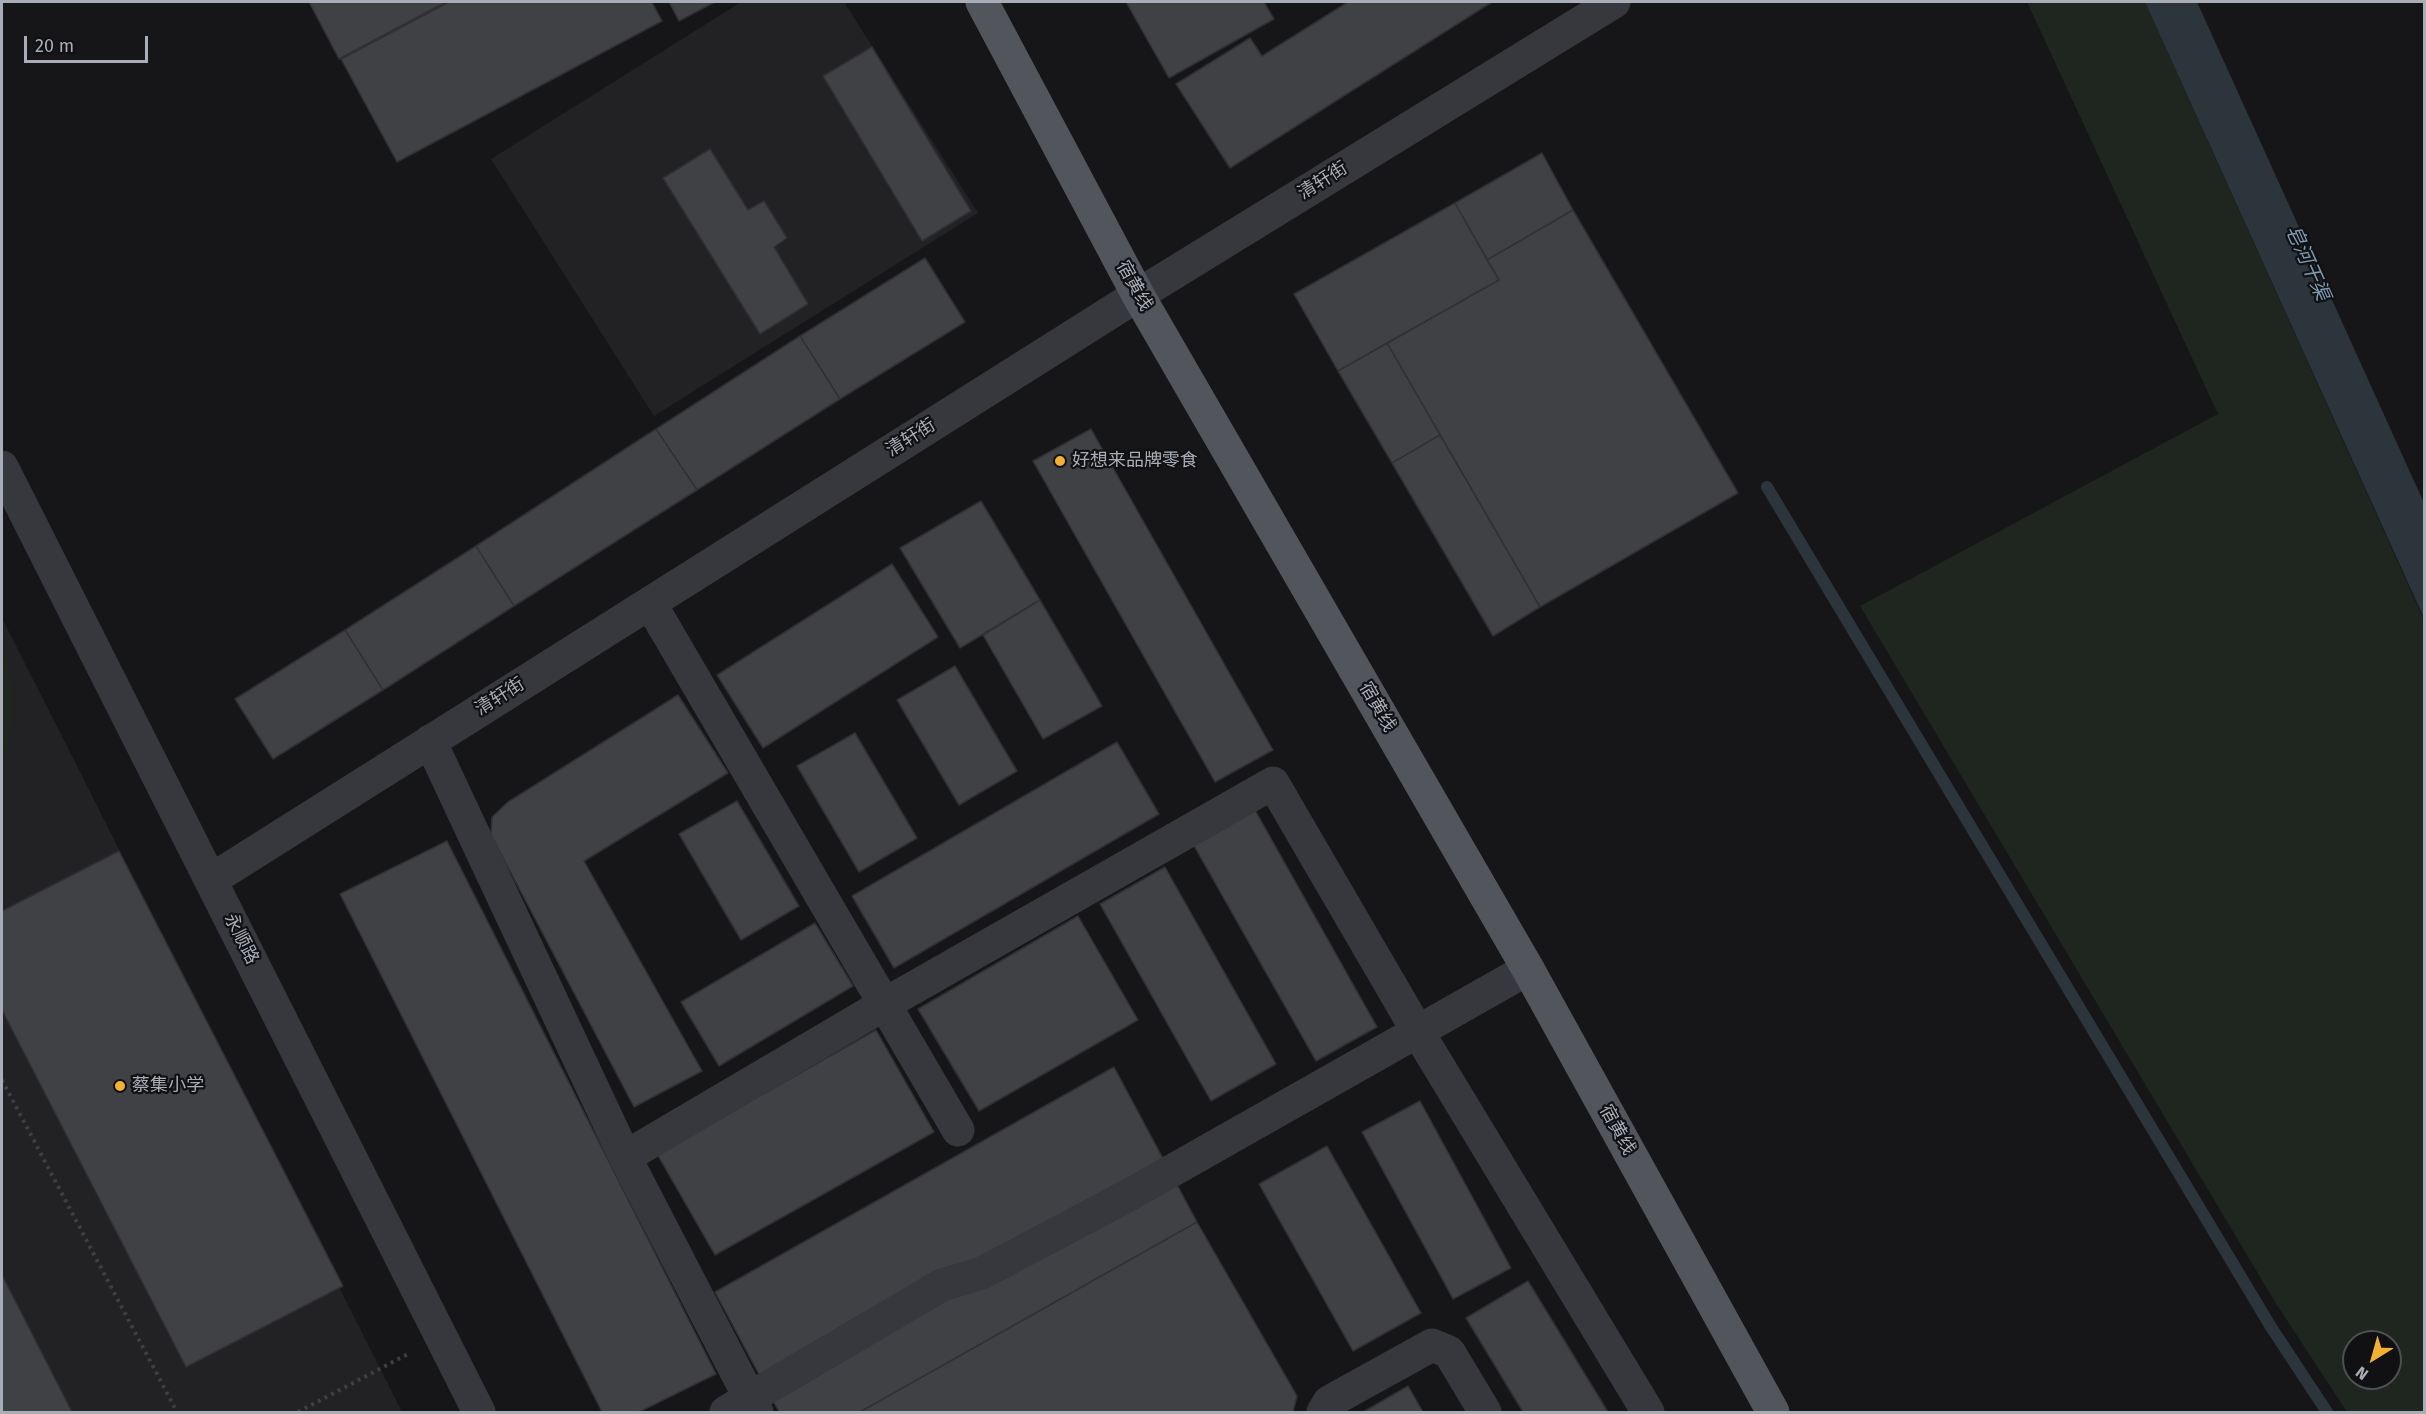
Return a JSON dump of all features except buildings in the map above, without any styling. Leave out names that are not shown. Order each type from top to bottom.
[{"type":"main road","name":"宿黄线","points":[[982,2],[1138,295],[1528,969],[1773,1413]]},
{"type":"street","name":"清轩街","points":[[211,880],[1138,295],[1614,2]]},
{"type":"street","name":"永顺路","points":[[2,467],[479,1413]]},
{"type":"street","points":[[650,603],[958,1130]]},
{"type":"street","points":[[430,741],[745,1408],[942,1285],[982,1273],[1068,1228],[1528,969]]},
{"type":"street","points":[[625,1157],[885,1004],[1273,783],[1418,1032],[1648,1413]]},
{"type":"street","points":[[1323,1413],[1329,1402],[1432,1344],[1449,1352],[1485,1413]]},
{"type":"path","points":[[2,1080],[177,1413]]},
{"type":"path","points":[[298,1413],[441,1336]]},
{"type":"shaded area","points":[[741,2],[844,2],[978,213],[654,416],[491,159]]},
{"type":"shaded area","points":[[2027,2],[2145,2],[2424,620],[2424,1412],[2347,1412],[2275,1302],[1860,606],[2218,414]]},
{"type":"shaded area","name":"蔡集小学","points":[[2,618],[74,760],[402,1412],[2,1412]]},
{"type":"shaded area","points":[[2,645],[11,688],[12,717],[11,731],[2,760]]},
{"type":"water","name":"皂河干渠","points":[[2145,2],[2197,2],[2424,503],[2424,618]]},
{"type":"waterway","points":[[1767,487],[2271,1327],[2327,1412]]},
{"type":"place","name":"好想来品牌零食","points":[[1060,461]]},
{"type":"place","name":"蔡集小学","points":[[120,1086]]}]
